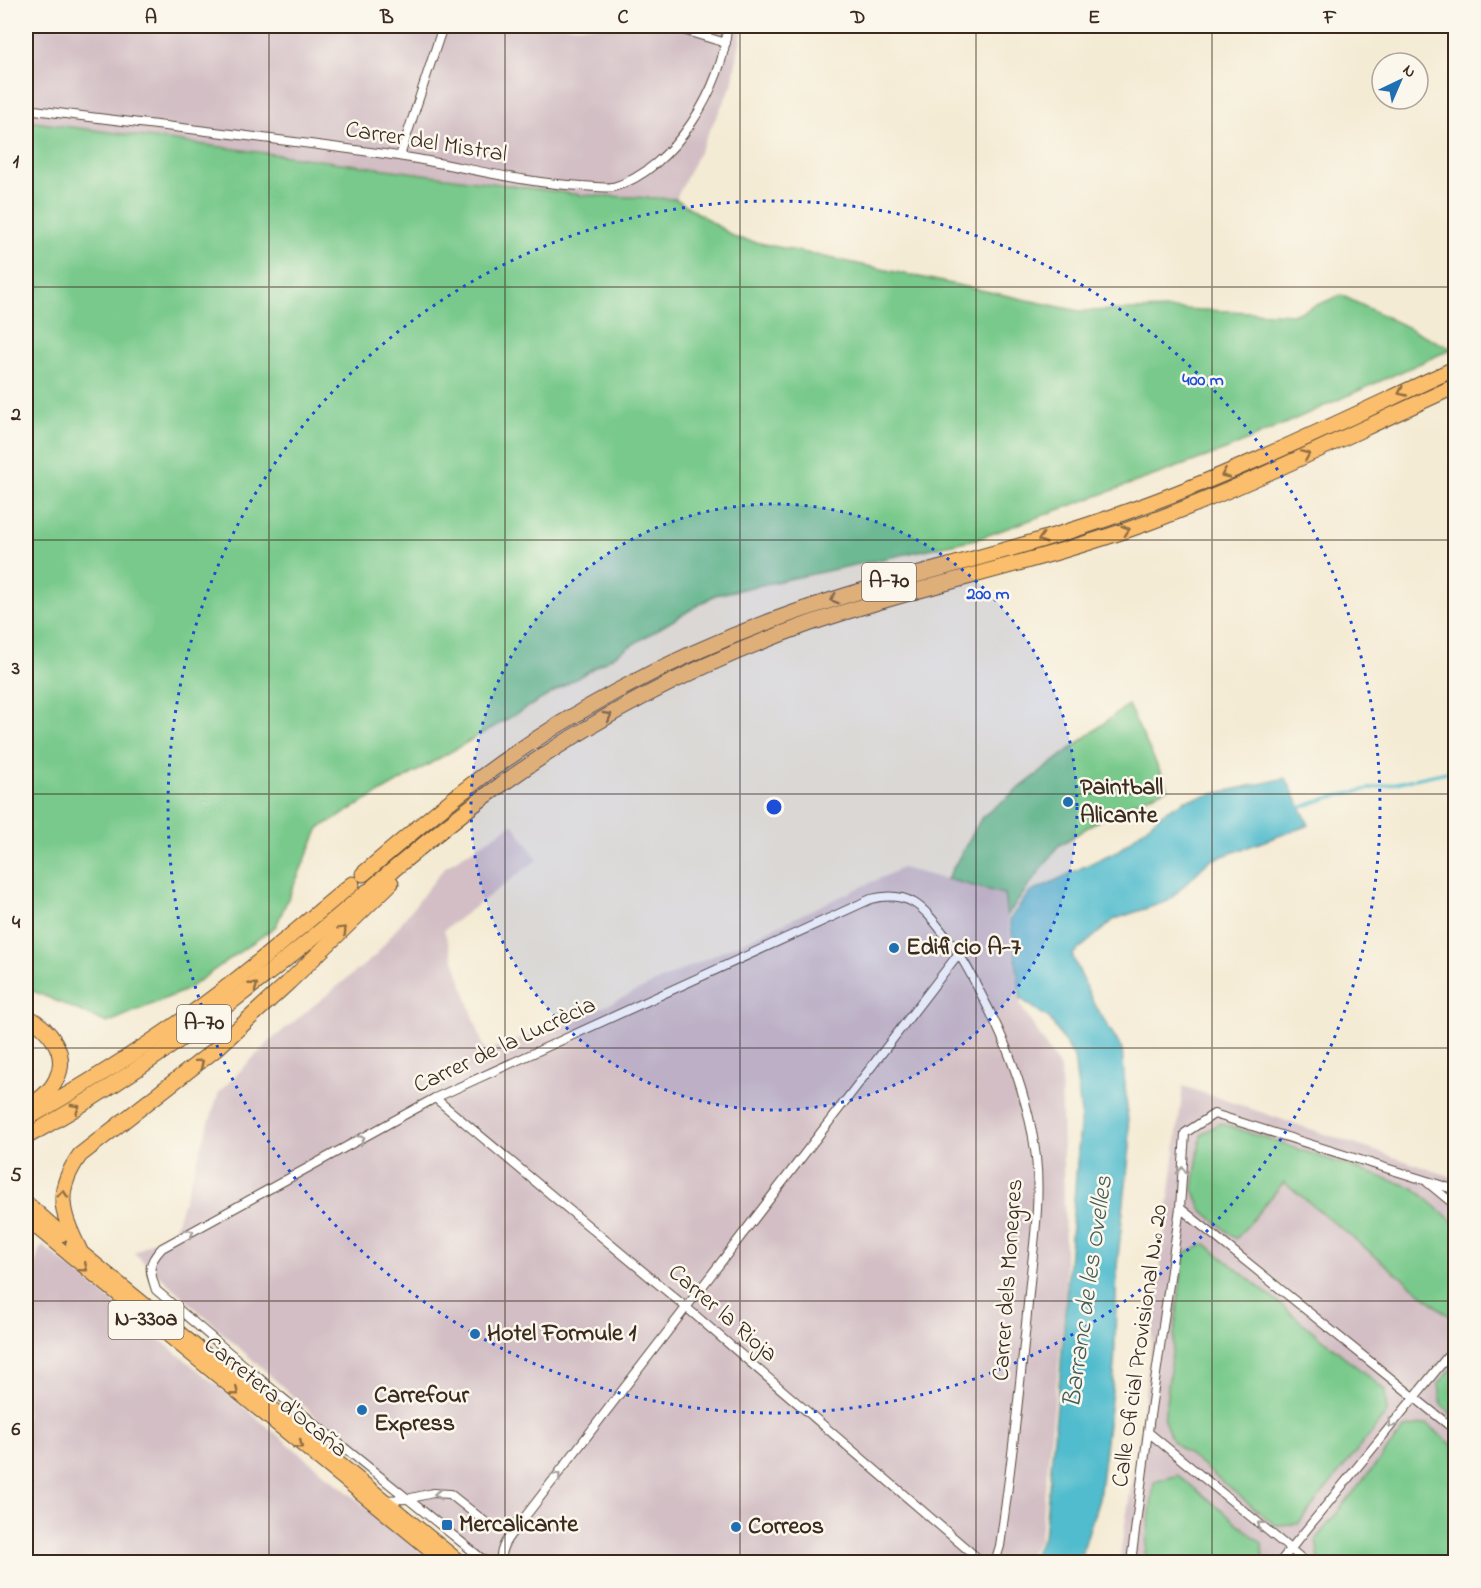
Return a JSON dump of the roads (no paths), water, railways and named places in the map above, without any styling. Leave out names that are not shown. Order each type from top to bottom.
[{"type":"highway","name":"A-70","points":[[26,1119],[100,1075],[186,1017],[276,947],[463,791],[536,740],[637,681],[734,635],[822,602],[1025,544],[1135,509],[1267,456],[1455,368]]},
{"type":"highway","name":"A-70","points":[[26,1137],[92,1099],[183,1039],[285,962],[371,888],[487,794],[586,728],[671,682],[768,639],[813,622],[933,586],[1016,565],[1146,523],[1276,469],[1455,386]]},
{"type":"highway","points":[[79,1249],[63,1212],[62,1195],[66,1178],[80,1155],[216,1049],[368,905],[449,835],[510,787],[557,754],[586,728]]},
{"type":"highway","points":[[26,1016],[39,1023],[50,1033],[60,1056],[57,1080],[41,1098],[26,1109]]},
{"type":"highway","points":[[26,1203],[61,1234]]},
{"type":"main road","name":"Carretera d'Ocaña","points":[[26,1209],[61,1234],[461,1563]]},
{"type":"main road","name":"Carretera d'Ocaña","points":[[26,1220],[444,1563]]},
{"type":"street","points":[[400,156],[443,26]]},
{"type":"street","points":[[670,26],[726,43]]},
{"type":"street","name":"Carrer del Mistral","points":[[26,109],[400,156],[556,185],[611,188],[636,178],[662,157],[687,132],[703,107],[717,73],[726,43],[727,26]]},
{"type":"street","name":"Carrer de la Lucrècia","points":[[150,1271],[152,1259],[162,1248],[435,1098],[871,900],[886,896],[900,897]]},
{"type":"street","name":"Carrer dels Monegres","points":[[900,897],[914,902],[927,913],[959,953],[1004,1039],[1024,1097],[1036,1155],[1038,1208],[1018,1419],[1000,1546],[995,1563]]},
{"type":"street","points":[[501,1563],[500,1558],[506,1540],[959,953]]},
{"type":"street","name":"Carrer la Rioja","points":[[435,1098],[687,1308],[982,1563]]},
{"type":"street","name":"Calle Oficial Provisional N.º 20","points":[[1131,1563],[1180,1208],[1185,1133],[1214,1114],[1423,1179]]},
{"type":"street","points":[[1423,1179],[1455,1190]]},
{"type":"street","points":[[1423,1179],[1455,1206]]},
{"type":"street","points":[[1180,1208],[1455,1431]]},
{"type":"street","name":"Carretera d'Ocaña","points":[[150,1271],[156,1290],[279,1395],[486,1563]]},
{"type":"street","points":[[1280,1563],[1455,1346]]},
{"type":"street","name":"Carretera d'Ocaña","points":[[244,1366],[257,1396],[269,1393],[279,1395]]},
{"type":"street","name":"Carretera d'Ocaña","points":[[302,1413],[344,1467]]},
{"type":"street","points":[[1148,1432],[1306,1563]]},
{"type":"street","points":[[384,1500],[407,1499],[432,1493],[450,1494],[489,1525],[501,1528],[521,1522]]},
{"type":"water","points":[[1286,778],[1309,825],[1209,861],[1168,901],[1115,919],[1072,955],[1093,1002],[1122,1049],[1130,1147],[1117,1266],[1114,1374],[1099,1499],[1079,1562],[1029,1562],[1044,1536],[1060,1376],[1081,1113],[1074,1057],[1050,1019],[1021,999],[1010,919],[1029,893],[1119,850],[1164,812],[1186,800]]},
{"type":"waterway","name":"Barranc de les Ovelles","points":[[1297,809],[1327,798],[1456,770]]},
{"type":"place","name":"Paintball Alicante","points":[[1068,802]]},
{"type":"place","name":"Edificio A-7","points":[[894,948]]},
{"type":"place","name":"Hotel Formule 1","points":[[475,1334]]},
{"type":"place","name":"Carrefour Express","points":[[362,1410]]},
{"type":"place","name":"Mercalicante","points":[[447,1525]]},
{"type":"place","name":"Correos","points":[[736,1527]]}]
